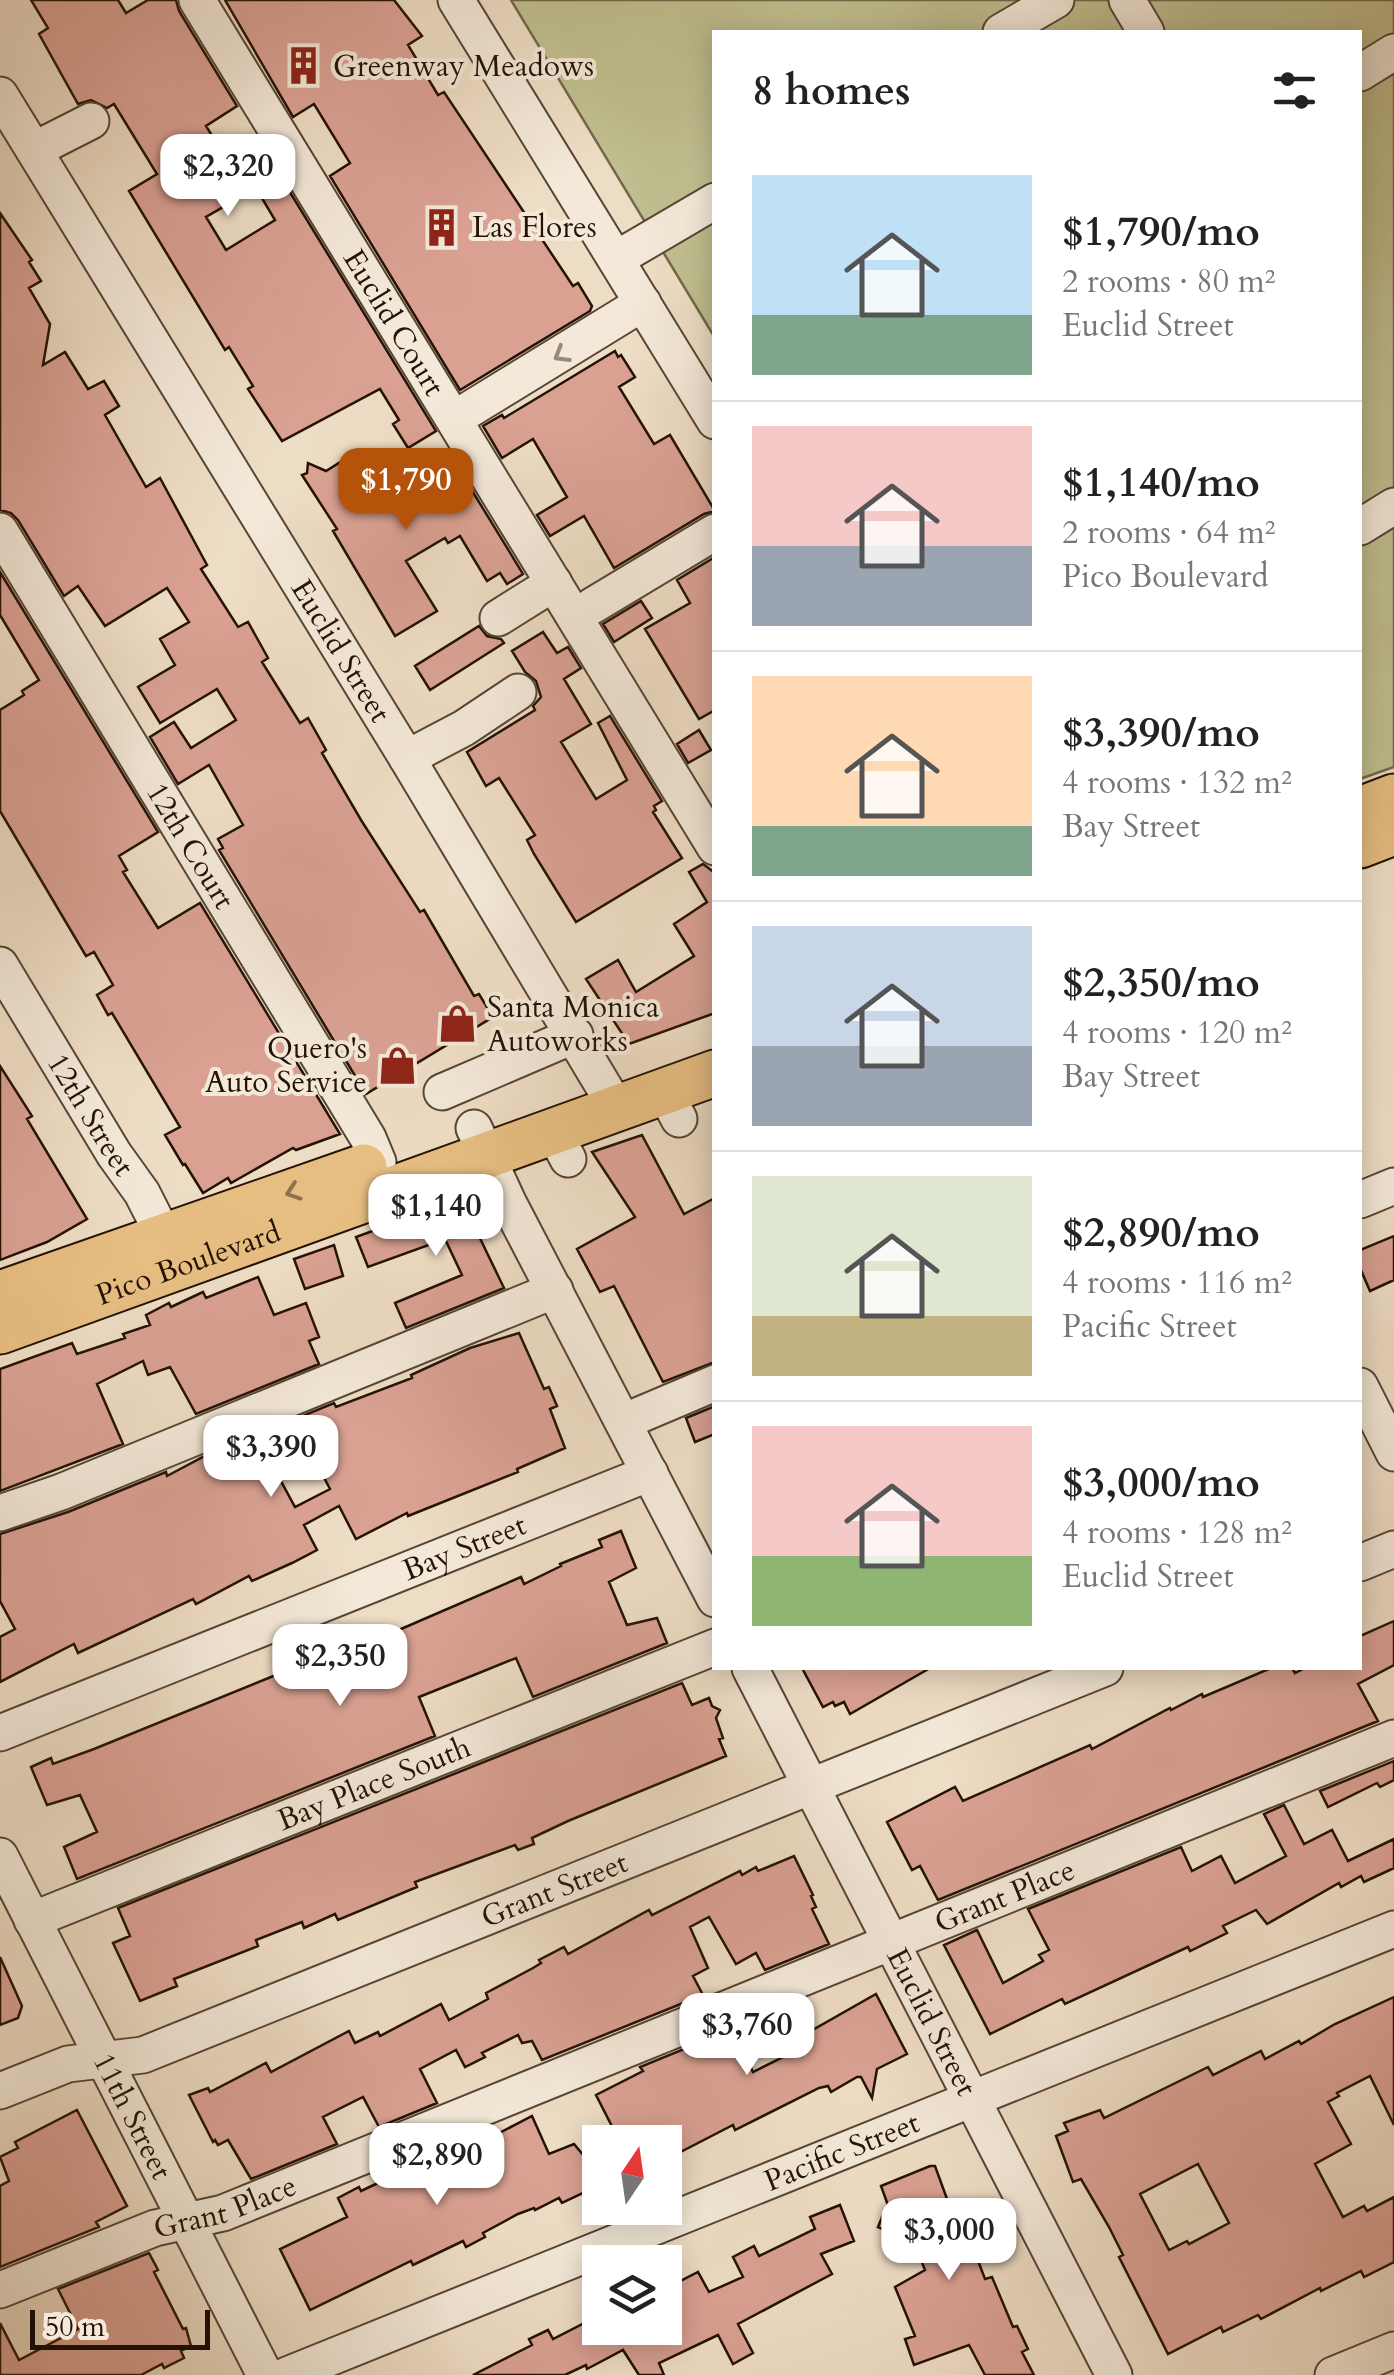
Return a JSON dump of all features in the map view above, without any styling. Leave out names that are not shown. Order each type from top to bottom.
[{"type":"main road","points":[[1362,809],[1394,797]]},
{"type":"main road","points":[[1362,844],[1394,832]]},
{"type":"main road","name":"Pico Boulevard","points":[[0,1294],[172,1252],[609,1095],[712,1044]]},
{"type":"main road","name":"Pico Boulevard","points":[[609,1095],[672,1104],[712,1075]]},
{"type":"main road","name":"Pico Boulevard","points":[[0,1331],[378,1162],[479,1142],[561,1145],[609,1095]]},
{"type":"street","name":"Euclid Court","points":[[198,0],[712,842]]},
{"type":"street","points":[[456,0],[712,416]]},
{"type":"street","points":[[1004,30],[1056,0]]},
{"type":"street","points":[[1127,0],[1145,30]]},
{"type":"street","points":[[1362,71],[1394,52]]},
{"type":"street","name":"Euclid Street","points":[[0,95],[609,1095]]},
{"type":"street","points":[[34,150],[90,121]]},
{"type":"street","points":[[616,260],[712,203]]},
{"type":"street","points":[[454,419],[644,303]]},
{"type":"street","points":[[1362,526],[1394,506]]},
{"type":"street","name":"12th Court","points":[[0,531],[359,1123],[378,1162]]},
{"type":"street","points":[[592,606],[712,534]]},
{"type":"street","points":[[498,618],[554,583]]},
{"type":"street","points":[[407,758],[464,728],[518,692]]},
{"type":"street","name":"12th Street","points":[[0,964],[114,1154],[142,1192],[172,1252]]},
{"type":"street","points":[[442,1092],[575,1036]]},
{"type":"street","points":[[479,1142],[712,1593]]},
{"type":"street","points":[[1362,1199],[1394,1186]]},
{"type":"street","points":[[0,1513],[61,1492],[555,1290]]},
{"type":"street","points":[[623,1422],[712,1384]]},
{"type":"street","points":[[1362,1390],[1394,1453]]},
{"type":"street","name":"Bay Street","points":[[0,1733],[650,1473]]},
{"type":"street","points":[[1362,1562],[1394,1549]]},
{"type":"street","name":"Bay Place South","points":[[32,1920],[712,1648]]},
{"type":"street","name":"Euclid Street","points":[[751,1670],[1114,2375]]},
{"type":"street","name":"Grant Street","points":[[0,2092],[68,2064],[143,2055],[1100,1670]]},
{"type":"street","name":"Grant Place","points":[[0,2290],[155,2228],[223,2213],[1394,1738]]},
{"type":"street","name":"11th Street","points":[[4,1874],[106,2058],[265,2375]]},
{"type":"street","name":"Pacific Street","points":[[287,2375],[1394,1929]]},
{"type":"street","points":[[1333,2375],[1394,2350]]},
{"type":"shaded area","points":[[511,0],[1394,0],[1394,767],[1362,778],[1362,30],[712,30],[712,333]]},
{"type":"building","points":[[31,0],[118,0],[126,13],[148,0],[176,0],[237,106],[206,126],[234,171],[266,153],[436,431],[408,448],[393,424],[399,420],[380,389],[282,441],[248,389],[253,386],[229,347],[225,350],[129,191],[157,174],[114,104],[107,108],[91,100],[78,104],[39,34],[48,28]],"holes":[[[256,188],[275,220],[226,250],[206,217]]]},
{"type":"building","points":[[225,0],[394,0],[422,36],[408,45],[438,95],[444,92],[573,286],[578,283],[592,306],[590,311],[460,390],[330,176],[350,163],[314,104],[293,117]]},
{"type":"building","points":[[0,213],[32,260],[29,262],[41,281],[29,288],[50,324],[43,365],[65,352],[88,389],[104,381],[119,406],[105,415],[146,487],[160,478],[207,565],[201,569],[238,627],[248,622],[268,658],[262,662],[300,723],[308,718],[326,750],[322,753],[361,820],[420,912],[424,910],[474,996],[479,994],[493,1017],[366,1094],[219,850],[223,848],[218,839],[243,825],[209,765],[178,784],[150,737],[174,722],[191,748],[236,720],[217,689],[160,723],[138,687],[175,665],[160,639],[189,622],[167,588],[105,626],[78,586],[64,596],[18,520],[0,510]]},
{"type":"building","points":[[615,351],[635,377],[619,387],[654,444],[670,435],[712,512],[614,568],[584,516],[550,536],[537,515],[567,497],[533,439],[502,458],[483,426],[502,415],[504,418]]},
{"type":"building","points":[[342,461],[356,484],[388,464],[407,494],[457,466],[523,574],[507,584],[500,573],[487,581],[460,536],[448,543],[445,538],[406,561],[437,611],[395,636],[333,531],[337,529],[302,475],[307,473],[308,463],[326,471]]},
{"type":"building","points":[[712,559],[712,712],[699,719],[645,629],[690,603],[677,580]]},
{"type":"building","points":[[0,572],[158,832],[119,856],[127,870],[123,872],[158,928],[200,903],[340,1134],[293,1148],[231,1183],[228,1178],[203,1193],[183,1165],[165,1135],[180,1127],[112,1013],[108,1015],[97,995],[113,985],[94,952],[86,956],[0,811],[0,710],[39,680],[0,615]]},
{"type":"building","points":[[641,601],[652,618],[614,642],[603,624]]},
{"type":"building","points":[[479,626],[487,636],[504,643],[430,690],[415,666]]},
{"type":"building","points":[[543,632],[557,653],[568,647],[581,668],[564,679],[591,724],[561,742],[596,799],[627,780],[598,723],[610,716],[662,801],[654,806],[653,812],[682,858],[576,922],[534,854],[527,840],[535,835],[499,778],[486,786],[467,752],[535,710],[533,706],[541,697],[536,681],[512,651]]},
{"type":"building","points":[[699,730],[711,750],[688,763],[677,744]]},
{"type":"building","points":[[703,864],[712,871],[712,1014],[629,1044],[586,979],[618,960],[636,992],[694,956],[674,924],[707,902],[689,872]]},
{"type":"building","points":[[0,1066],[32,1116],[27,1119],[87,1219],[47,1242],[0,1260]]},
{"type":"building","points":[[642,1135],[684,1214],[712,1200],[712,1363],[663,1382],[614,1286],[600,1292],[577,1249],[635,1217],[592,1152]]},
{"type":"building","points":[[461,1199],[504,1288],[406,1328],[395,1303],[462,1275],[445,1239],[368,1267],[356,1237]]},
{"type":"building","points":[[1394,1236],[1394,1280],[1370,1291],[1362,1273],[1362,1249]]},
{"type":"building","points":[[334,1245],[343,1276],[305,1289],[294,1259]]},
{"type":"building","points":[[258,1277],[274,1315],[306,1303],[319,1337],[309,1341],[319,1364],[196,1414],[170,1367],[148,1375],[143,1361],[97,1384],[123,1444],[0,1491],[0,1369],[72,1343],[77,1354],[125,1338],[123,1334],[150,1325],[146,1315],[169,1303],[171,1307],[203,1292],[206,1298]]},
{"type":"building","points":[[519,1333],[544,1389],[549,1387],[557,1406],[550,1409],[565,1448],[517,1469],[518,1472],[408,1516],[407,1513],[356,1539],[339,1506],[304,1525],[317,1550],[292,1563],[252,1581],[249,1576],[196,1604],[193,1599],[78,1653],[74,1644],[0,1682],[0,1637],[15,1629],[0,1601],[0,1534],[68,1512],[166,1472],[167,1476],[334,1403],[336,1407],[412,1378],[411,1375],[470,1348]],"holes":[[[304,1440],[330,1489],[295,1507],[269,1459]]]},
{"type":"building","points":[[712,1407],[712,1435],[695,1442],[686,1418]]},
{"type":"building","points":[[621,1531],[636,1568],[609,1582],[627,1625],[657,1618],[667,1643],[533,1697],[516,1658],[419,1697],[435,1736],[77,1879],[64,1847],[97,1832],[80,1795],[47,1805],[31,1767],[51,1758],[53,1764],[94,1749],[308,1662],[401,1629],[521,1577],[524,1584],[602,1547],[599,1540]]},
{"type":"building","points":[[1394,1621],[1394,1665],[1358,1684],[1378,1721],[938,1900],[920,1866],[912,1870],[887,1822],[955,1787],[963,1801],[1090,1745],[1092,1749],[1202,1694],[1203,1697],[1266,1670],[1362,1670],[1362,1635]]},
{"type":"building","points":[[803,1670],[927,1670],[850,1714],[844,1702],[823,1707]]},
{"type":"building","points":[[682,1683],[692,1705],[709,1698],[712,1706],[720,1710],[716,1718],[726,1756],[568,1821],[532,1838],[534,1844],[518,1850],[515,1845],[415,1882],[417,1887],[338,1920],[335,1914],[304,1928],[302,1922],[256,1940],[258,1946],[174,1979],[177,1986],[140,2001],[113,1943],[130,1936],[118,1908]]},
{"type":"building","points":[[1394,1761],[1394,1780],[1380,1787],[1377,1783],[1328,1807],[1320,1791]]},
{"type":"building","points":[[1284,1805],[1304,1844],[1332,1830],[1348,1861],[1394,1839],[1394,1868],[1364,1882],[1361,1876],[1341,1887],[1339,1883],[1267,1924],[1256,1910],[1223,1926],[1227,1933],[1190,1951],[1188,1947],[1065,2004],[1062,1999],[990,2034],[944,1945],[977,1930],[1003,1983],[1043,1961],[1039,1955],[1049,1950],[1028,1909],[1181,1847],[1192,1871],[1221,1856],[1235,1883],[1286,1856],[1264,1814]]},
{"type":"building","points":[[794,1856],[813,1895],[816,1907],[812,1909],[829,1944],[765,1970],[756,1953],[736,1964],[709,1917],[690,1927],[708,1968],[693,1976],[703,1995],[542,2060],[532,2041],[522,2043],[518,2035],[482,2053],[485,2057],[465,2067],[456,2050],[420,2069],[437,2103],[379,2127],[363,2097],[323,2117],[337,2144],[251,2179],[228,2140],[218,2145],[213,2142],[189,2095],[208,2088],[210,2092],[266,2063],[271,2072],[349,2031],[355,2043],[378,2032],[380,2036],[441,2004],[449,2020],[488,1999],[486,1993],[564,1947],[568,1954],[649,1910],[652,1915],[740,1871],[742,1875],[756,1867],[758,1871]]},
{"type":"building","points":[[0,1957],[22,2006],[18,2018],[0,2025]]},
{"type":"building","points":[[876,1994],[907,2054],[877,2069],[872,2098],[861,2077],[857,2077],[831,2092],[828,2086],[819,2088],[682,2151],[682,2125],[611,2125],[596,2095],[643,2071],[640,2067],[733,2029],[753,2072],[787,2055],[765,2016],[786,2008],[802,2036]]},
{"type":"building","points":[[1394,1997],[1394,2125],[1370,2076],[1328,2102],[1351,2144],[1315,2164],[1343,2217],[1364,2206],[1367,2211],[1394,2197],[1394,2262],[1364,2277],[1361,2271],[1321,2291],[1320,2288],[1261,2319],[1258,2315],[1223,2332],[1221,2327],[1168,2354],[1119,2257],[1123,2255],[1109,2227],[1081,2179],[1073,2182],[1056,2136],[1068,2131],[1064,2123],[1100,2110],[1104,2118],[1208,2067],[1213,2075],[1261,2051],[1265,2059]],"holes":[[[1198,2164],[1229,2223],[1169,2250],[1140,2194]]]},
{"type":"building","points":[[77,2110],[127,2206],[96,2222],[99,2227],[0,2267],[0,2186],[9,2181],[0,2157],[18,2148],[15,2142]]},
{"type":"building","points":[[532,2116],[549,2154],[574,2144],[582,2154],[582,2194],[518,2214],[466,2247],[463,2241],[413,2265],[411,2261],[310,2310],[280,2249],[347,2217],[338,2198],[359,2187],[361,2191],[412,2167],[410,2162],[477,2133],[482,2142]]},
{"type":"building","points":[[935,2166],[962,2240],[969,2237],[985,2279],[992,2277],[1013,2327],[1017,2326],[1028,2349],[1022,2352],[1034,2375],[985,2375],[969,2345],[914,2365],[905,2339],[915,2336],[895,2287],[925,2270],[909,2230],[893,2237],[878,2227],[889,2208],[881,2186]]},
{"type":"building","points":[[840,2205],[854,2241],[821,2254],[832,2274],[738,2324],[753,2353],[733,2364],[718,2335],[659,2363],[664,2375],[639,2375],[623,2350],[587,2369],[586,2365],[565,2375],[473,2375],[532,2345],[529,2339],[548,2330],[553,2339],[582,2324],[582,2345],[682,2345],[682,2280],[698,2272],[709,2292],[743,2277],[733,2257],[754,2246],[759,2256],[815,2229],[810,2217]]},
{"type":"building","points":[[149,2253],[158,2270],[154,2272],[183,2329],[186,2328],[191,2346],[181,2351],[184,2358],[141,2375],[0,2375],[0,2323],[19,2360],[78,2329],[58,2289]]},
{"type":"place","name":"Greenway Meadows","points":[[303,66]]},
{"type":"place","name":"Las Flores","points":[[442,227]]},
{"type":"place","name":"Santa Monica Autoworks","points":[[457,1024]]},
{"type":"place","name":"Quero's Auto Service","points":[[397,1065]]}]
